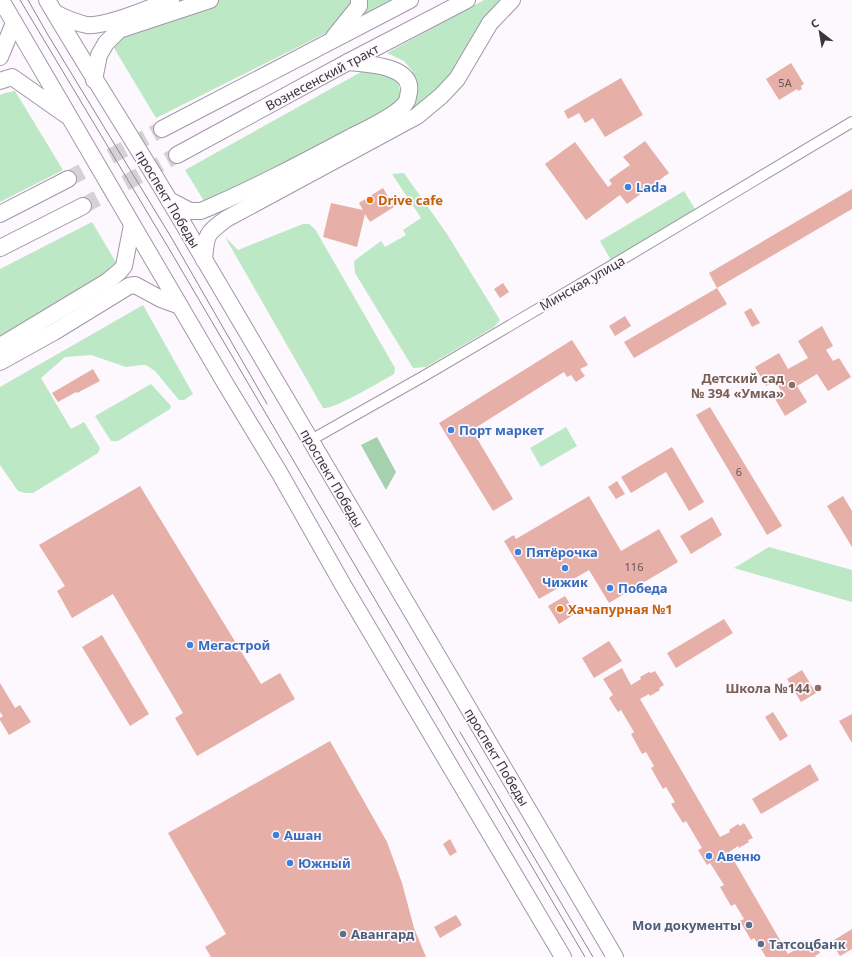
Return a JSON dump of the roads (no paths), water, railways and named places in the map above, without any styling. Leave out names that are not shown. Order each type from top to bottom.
[{"type":"main road","points":[[1,0],[225,383],[279,472],[343,585],[563,957]]},
{"type":"main road","points":[[51,6],[69,20],[87,25],[114,20],[171,0]]},
{"type":"main road","points":[[94,80],[99,54],[106,43],[119,30],[210,0]]},
{"type":"main road","points":[[329,42],[359,6],[359,0]]},
{"type":"main road","name":"Вознесенский тракт","points":[[162,129],[410,0]]},
{"type":"main road","name":"Вознесенский тракт","points":[[177,156],[348,62],[467,0]]},
{"type":"main road","points":[[204,260],[205,243],[209,232],[226,219],[417,116],[441,96],[457,79],[490,23],[512,0]]},
{"type":"main road","name":"проспект Победы","points":[[51,6],[94,80],[169,199],[615,957]]},
{"type":"main road","points":[[0,57],[14,23]]},
{"type":"main road","points":[[169,199],[190,211],[201,211],[272,179],[362,131],[399,110],[407,100],[410,87],[405,76],[380,66],[348,62]]},
{"type":"main road","points":[[0,80],[12,77],[70,118]]},
{"type":"main road","points":[[0,214],[68,179]]},
{"type":"main road","points":[[0,248],[83,206]]},
{"type":"main road","points":[[0,346],[108,281],[120,271],[124,266],[132,225]]},
{"type":"main road","points":[[0,362],[54,332],[129,286],[135,285],[160,299],[180,306]]},
{"type":"street","name":"Минская улица","points":[[311,440],[424,376],[852,122]]},
{"type":"tunnel","points":[[68,179],[162,129]]},
{"type":"tunnel","points":[[83,206],[177,155]]},
{"type":"tram line","points":[[20,0],[168,247],[585,957]]},
{"type":"tram line","points":[[28,0],[171,237],[267,404]]},
{"type":"tram line","points":[[460,732],[593,957]]},
{"type":"place","name":"Lada","points":[[628,187]]},
{"type":"place","name":"Drive cafe","points":[[370,200]]},
{"type":"place","name":"Детский сад № 394 «Умка»","points":[[792,385]]},
{"type":"place","name":"Порт маркет","points":[[451,430]]},
{"type":"place","name":"Пятёрочка","points":[[518,552]]},
{"type":"place","name":"Чижик","points":[[565,568]]},
{"type":"place","name":"Победа","points":[[610,588]]},
{"type":"place","name":"Хачапурная №1","points":[[560,609]]},
{"type":"place","name":"Мегастрой","points":[[190,645]]},
{"type":"place","name":"Школа №144","points":[[818,688]]},
{"type":"place","name":"Ашан","points":[[276,835]]},
{"type":"place","name":"Авеню","points":[[709,856]]},
{"type":"place","name":"Южный","points":[[290,863]]},
{"type":"place","name":"Мои документы","points":[[749,925]]},
{"type":"place","name":"Авангард","points":[[343,934]]},
{"type":"place","name":"Татсоцбанк","points":[[761,944]]}]
